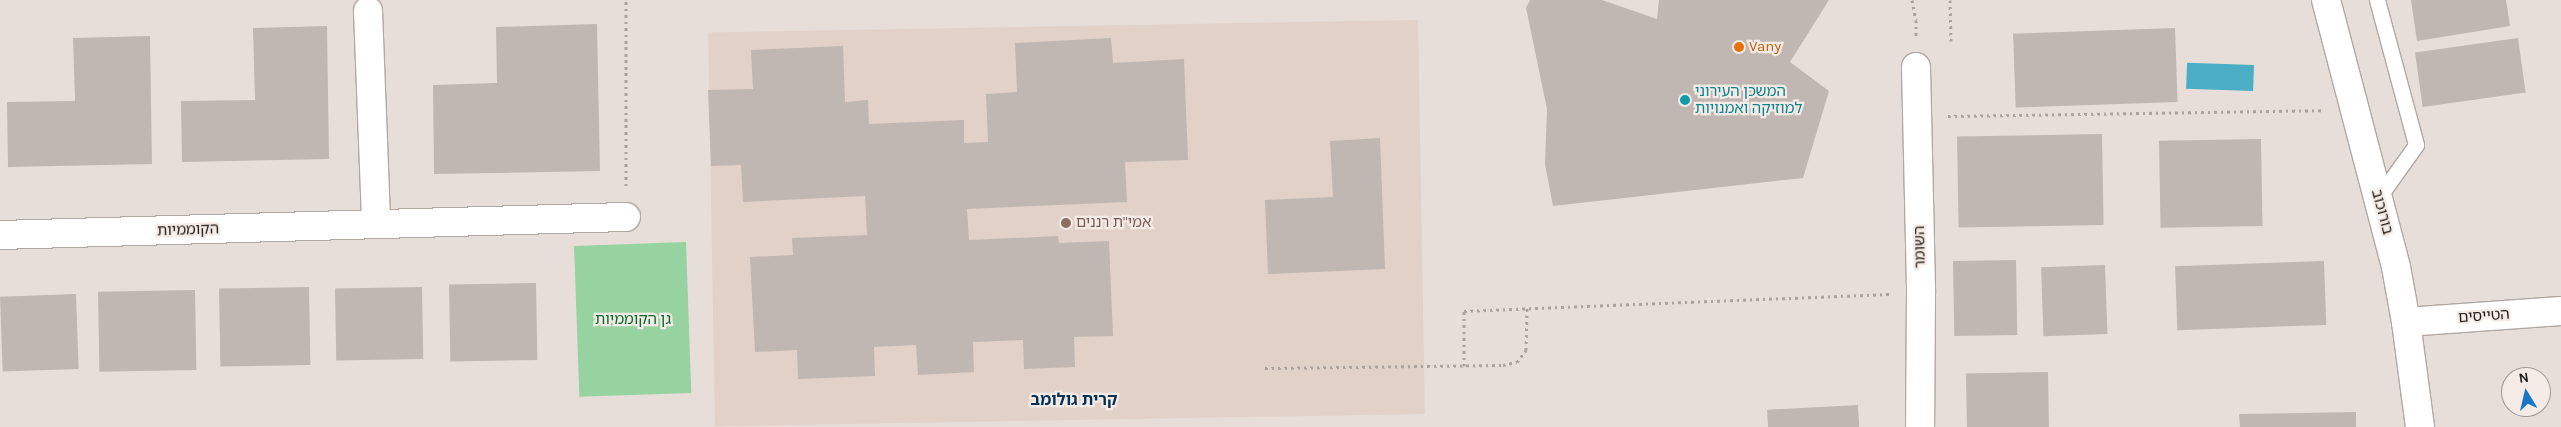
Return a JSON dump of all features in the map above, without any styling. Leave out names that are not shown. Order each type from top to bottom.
[{"type":"street","name":"בורוכוב","points":[[2326,0],[2396,267],[2406,322],[2420,427]]},
{"type":"street","points":[[368,11],[376,224]]},
{"type":"street","name":"השומר","points":[[1916,66],[1921,293],[1920,427]]},
{"type":"street","name":"הקוממיות","points":[[0,235],[626,217]]},
{"type":"street","name":"הטייסים","points":[[2406,322],[2561,311]]},
{"type":"lane","points":[[2377,0],[2416,145],[2378,198]]},
{"type":"path","points":[[626,0],[626,217]]},
{"type":"path","points":[[1950,0],[1951,41]]},
{"type":"path","points":[[1917,117],[2355,110]]},
{"type":"path","points":[[1464,366],[1464,310],[1921,293]]},
{"type":"path","points":[[1265,368],[1464,366],[1503,365],[1517,362],[1526,350],[1526,308]]},
{"type":"shaded area","name":"אמי\"ת רננים","points":[[1418,20],[1425,414],[715,426],[708,32]]},
{"type":"green space","name":"גן הקוממיות","points":[[686,242],[691,393],[579,397],[574,246]]},
{"type":"water","points":[[2187,63],[2254,65],[2253,91],[2186,89]]},
{"type":"building","name":"המשכן העירוני למוזיקה ואמנויות","points":[[1530,0],[1602,0],[1657,19],[1659,0],[1829,0],[1790,62],[1829,91],[1803,178],[1553,206],[1545,164],[1547,109],[1526,8]]},
{"type":"building","points":[[2411,0],[2506,0],[2510,26],[2417,41]]},
{"type":"building","points":[[597,24],[600,171],[434,174],[433,85],[497,83],[496,27]]},
{"type":"building","points":[[327,26],[329,159],[182,162],[181,101],[255,100],[253,28]]},
{"type":"building","points":[[2175,28],[2178,102],[2016,108],[2013,34]]},
{"type":"building","points":[[150,36],[152,164],[8,167],[7,102],[75,101],[73,38]]},
{"type":"building","points":[[1111,38],[1113,63],[1184,59],[1188,160],[1125,162],[1127,202],[967,209],[969,240],[1058,236],[1059,243],[1109,241],[1113,336],[1074,337],[1075,367],[1024,369],[1023,340],[973,342],[974,372],[918,375],[916,345],[874,347],[875,376],[798,379],[797,350],[755,352],[750,257],[793,255],[792,238],[867,235],[865,196],[743,202],[741,165],[711,166],[708,90],[753,89],[751,50],[843,46],[845,102],[868,100],[869,124],[964,120],[964,143],[988,142],[986,94],[1017,92],[1015,43]]},
{"type":"building","points":[[2518,38],[2526,92],[2423,107],[2415,52]]},
{"type":"building","points":[[2102,134],[2104,225],[1959,228],[1957,137]]},
{"type":"building","points":[[1380,138],[1385,269],[1268,274],[1265,200],[1333,197],[1330,141]]},
{"type":"building","points":[[2261,139],[2263,226],[2161,228],[2159,141]]},
{"type":"building","points":[[2016,260],[2017,335],[1954,336],[1953,261]]},
{"type":"building","points":[[2324,261],[2326,325],[2177,330],[2175,266]]},
{"type":"building","points":[[2105,265],[2107,334],[2043,336],[2041,267]]},
{"type":"building","points":[[536,283],[537,360],[450,362],[449,285]]},
{"type":"building","points":[[309,287],[310,365],[220,367],[219,289]]},
{"type":"building","points":[[422,287],[423,359],[336,361],[335,289]]},
{"type":"building","points":[[195,290],[196,370],[99,372],[98,292]]},
{"type":"building","points":[[76,294],[79,369],[3,372],[0,297]]},
{"type":"building","points":[[2048,372],[2049,427],[1967,427],[1966,373]]},
{"type":"building","points":[[1858,405],[1859,427],[1768,427],[1767,410]]},
{"type":"building","points":[[2356,412],[2356,427],[2240,427],[2239,414]]},
{"type":"place","name":"Vany","points":[[1739,47]]},
{"type":"place","name":"המשכן העירוני למוזיקה ואמנויות","points":[[1685,100]]},
{"type":"place","name":"אמי\"ת רננים","points":[[1066,223]]},
{"type":"district","name":"קרית גולומב","points":[[1074,400]]}]
